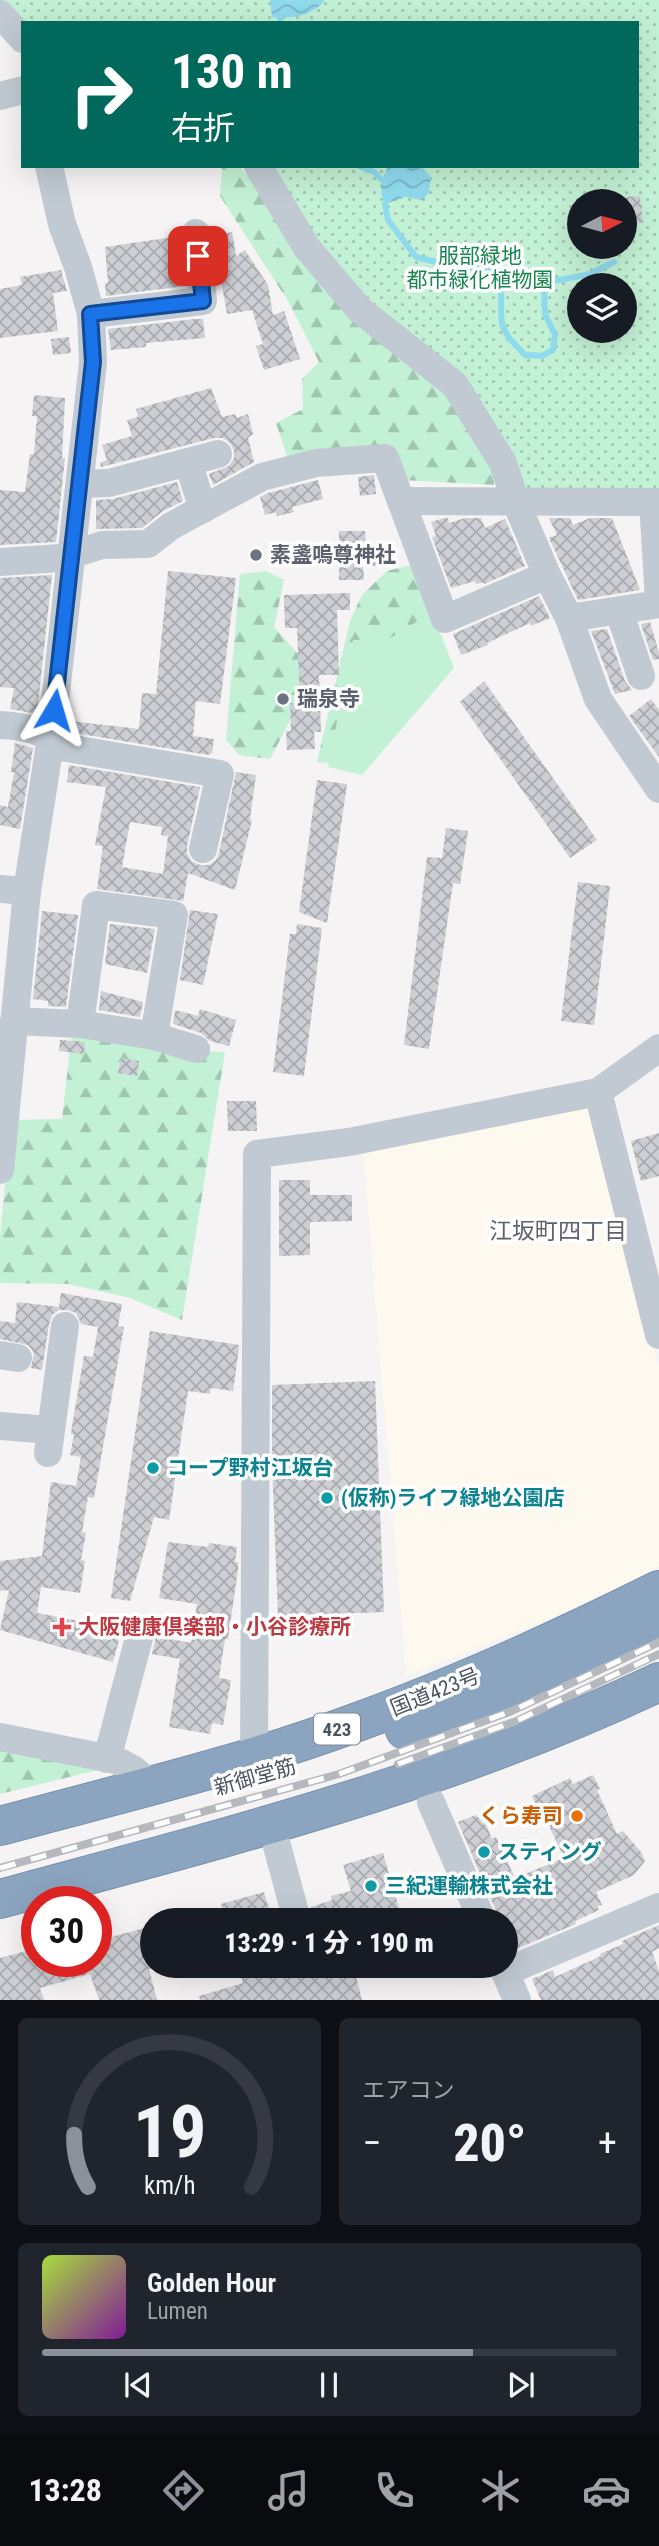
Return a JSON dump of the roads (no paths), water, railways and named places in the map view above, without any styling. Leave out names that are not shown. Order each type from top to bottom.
[{"type":"highway","name":"国道423号","points":[[0,1826],[254,1756],[351,1725],[567,1637],[659,1590]]},
{"type":"highway","name":"新御堂筋","points":[[0,1848],[254,1778],[477,1706],[576,1664],[659,1623]]},
{"type":"highway","points":[[0,1899],[272,1825],[370,1794],[486,1755],[595,1712],[659,1682]]},
{"type":"highway","points":[[112,1891],[431,1802],[557,1754],[659,1710]]},
{"type":"highway","points":[[0,1922],[21,1916]]},
{"type":"street","points":[[0,14],[21,38]]},
{"type":"street","points":[[0,96],[21,91]]},
{"type":"street","points":[[0,1170],[4,1079],[14,1021],[13,890],[51,737],[93,362],[90,314],[79,267],[62,224],[49,168]]},
{"type":"street","points":[[259,168],[307,248],[360,310],[455,386],[503,463],[515,500],[547,575],[569,618],[598,699],[659,789]]},
{"type":"street","points":[[90,314],[203,301],[196,233]]},
{"type":"street","points":[[80,484],[109,483],[218,454]]},
{"type":"street","points":[[0,562],[61,558],[102,545],[148,544],[171,526],[262,477],[316,463],[385,458],[445,620],[547,575]]},
{"type":"street","points":[[188,462],[203,509]]},
{"type":"street","points":[[401,501],[656,502],[659,602],[569,618]]},
{"type":"street","points":[[620,611],[641,677]]},
{"type":"street","points":[[0,725],[35,730],[51,737],[61,747],[220,774],[203,849]]},
{"type":"street","points":[[79,1024],[96,905],[174,915],[154,1037]]},
{"type":"street","points":[[14,1021],[79,1024],[154,1037],[196,1049]]},
{"type":"street","points":[[254,1756],[257,1154],[349,1142],[598,1092],[659,1048]]},
{"type":"street","points":[[598,1092],[659,1335]]},
{"type":"street","points":[[0,1426],[49,1442],[65,1325]]},
{"type":"street","points":[[107,1759],[140,1634]]},
{"type":"street","points":[[0,1737],[116,1760],[133,1769],[151,1785]]},
{"type":"street","points":[[431,1802],[477,1908]]},
{"type":"street","points":[[277,1846],[294,1908]]},
{"type":"street","points":[[518,1963],[659,1907]]},
{"type":"street","points":[[508,1978],[517,2000]]},
{"type":"water","points":[[270,0],[325,0],[308,13],[280,18],[272,17]]},
{"type":"water","points":[[388,168],[423,168],[431,177],[429,193],[422,200],[405,197],[385,204],[381,185]]},
{"type":"waterway","points":[[364,168],[374,172],[382,180]]},
{"type":"waterway","points":[[385,204],[388,220],[416,257],[459,268],[496,269],[501,289],[502,324],[508,337],[525,355],[542,356],[553,350],[555,335],[545,314],[544,293],[554,281],[590,274],[614,262]]},
{"type":"railway","points":[[0,1868],[339,1774],[512,1711],[659,1642]]},
{"type":"railway","points":[[398,1764],[516,1721],[659,1654]]},
{"type":"place","name":"素盞嗚尊神社","points":[[256,555]]},
{"type":"place","name":"瑞泉寺","points":[[283,699]]},
{"type":"place","name":"コープ野村江坂台","points":[[153,1468]]},
{"type":"place","name":"(仮称)ライフ緑地公園店","points":[[327,1498]]},
{"type":"place","name":"大阪健康倶楽部・小谷診療所","points":[[62,1627]]},
{"type":"place","name":"くら寿司","points":[[577,1816]]},
{"type":"place","name":"スティング","points":[[484,1852]]},
{"type":"place","name":"三紀運輸株式会社","points":[[371,1886]]},
{"type":"district","name":"江坂町四丁目","points":[[558,1231]]},
{"type":"park label","name":"服部緑地 都市緑化植物園","points":[[480,268]]}]
